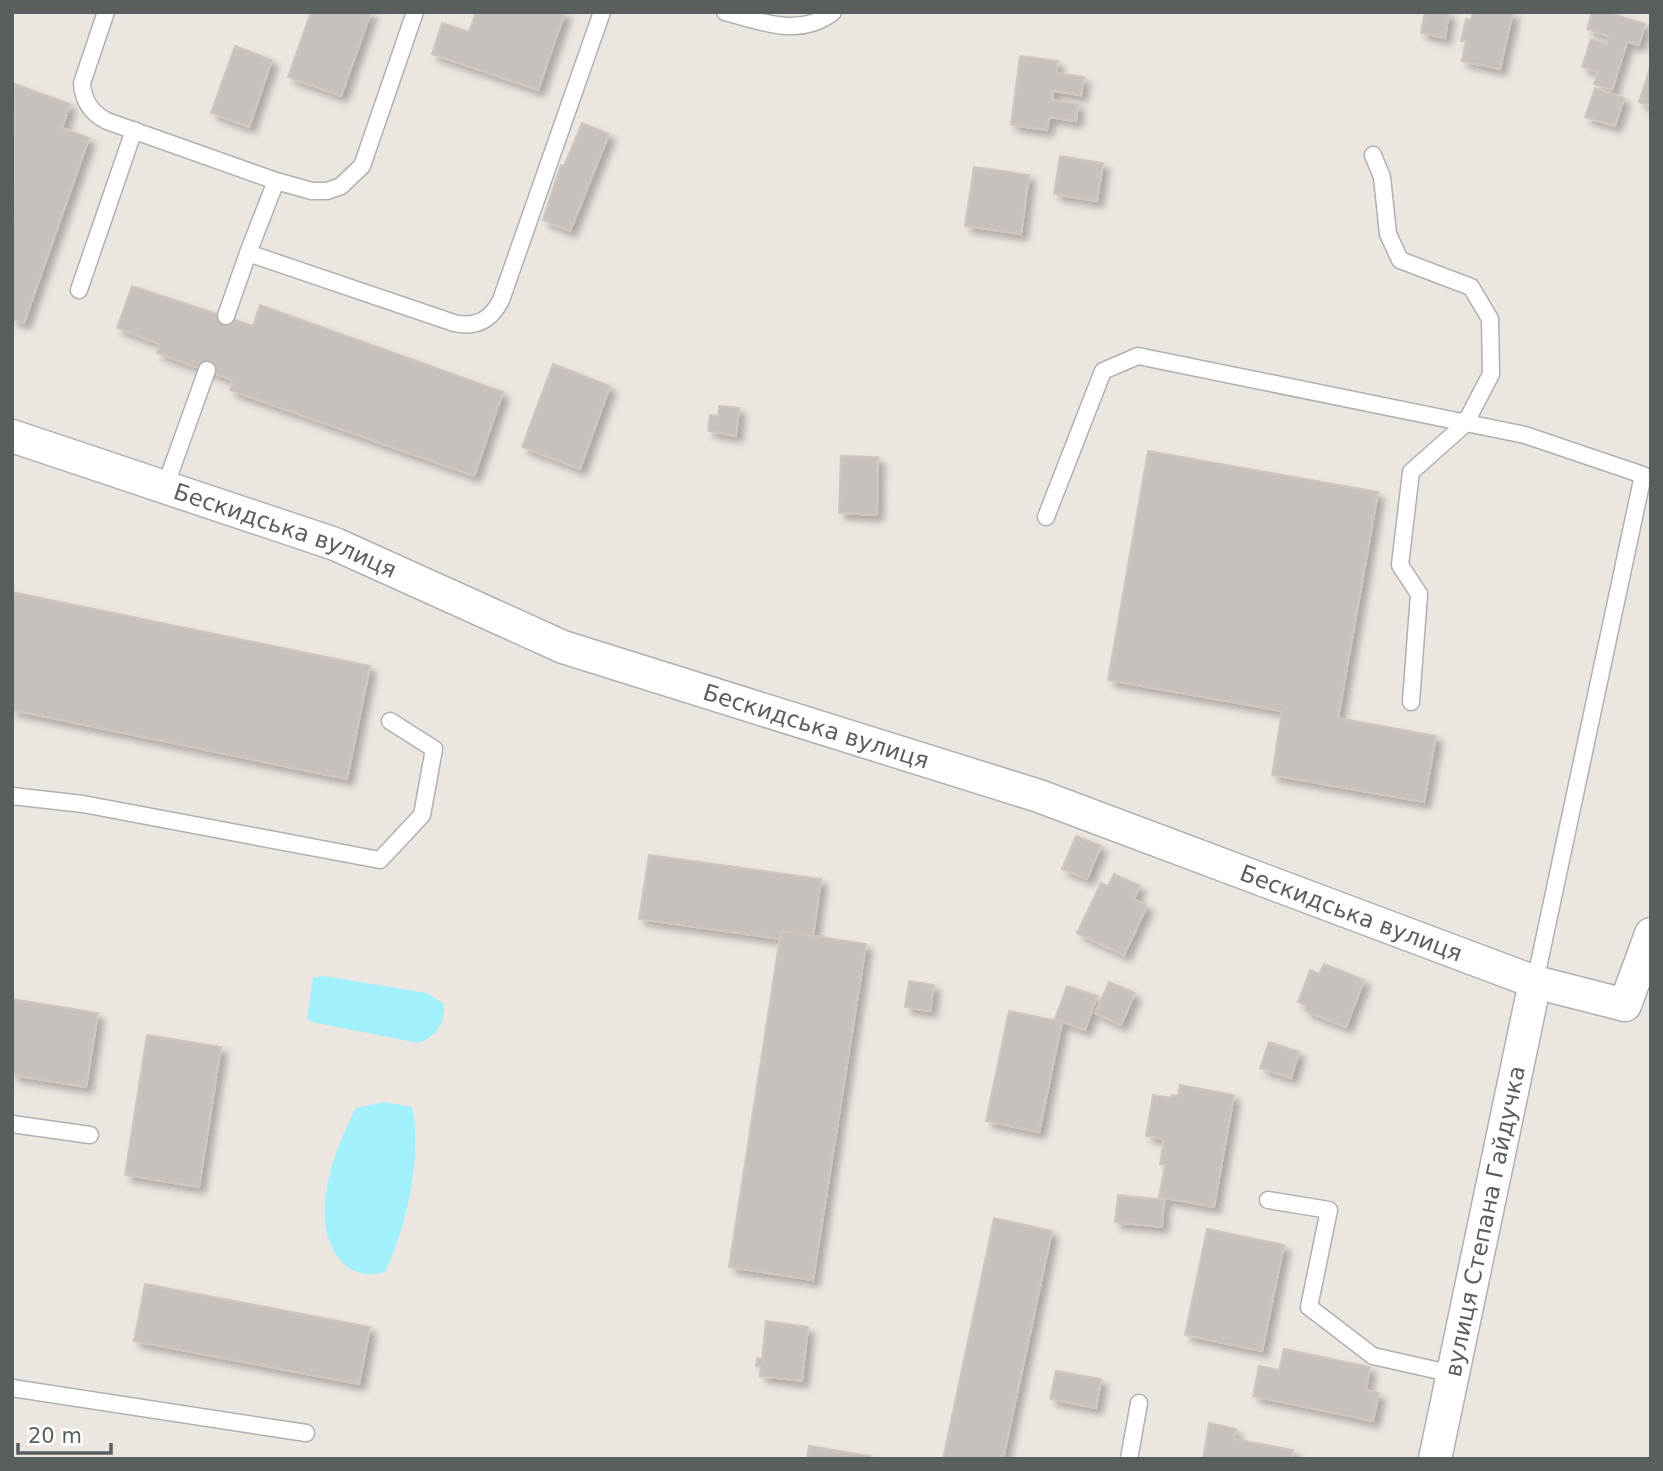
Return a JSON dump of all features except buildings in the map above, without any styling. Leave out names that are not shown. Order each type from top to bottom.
[{"type":"street","name":"Бескидська вулиця","points":[[12,436],[335,544],[564,647],[1039,796],[1535,982],[1625,1005],[1651,934]]},
{"type":"street","name":"вулиця Степана Гайдучка","points":[[1436,1459],[1535,982]]},
{"type":"lane","points":[[106,12],[85,73],[83,93],[99,117],[276,181],[312,191],[327,191],[347,182],[362,166],[415,12]]},
{"type":"lane","points":[[248,253],[454,323],[473,325],[490,317],[501,300],[602,12]]},
{"type":"lane","points":[[725,12],[795,28],[822,21],[833,12]]},
{"type":"lane","points":[[79,290],[134,130]]},
{"type":"lane","points":[[1373,156],[1382,177],[1388,234],[1400,260],[1471,287],[1490,319],[1491,374],[1465,424],[1411,472],[1400,565],[1419,594],[1411,702]]},
{"type":"lane","points":[[226,316],[276,181]]},
{"type":"lane","points":[[1046,517],[1103,371],[1138,356],[1525,435],[1643,475],[1535,982]]},
{"type":"lane","points":[[165,487],[207,370]]},
{"type":"lane","points":[[12,796],[83,804],[380,860],[422,815],[433,749],[390,721]]},
{"type":"lane","points":[[12,1124],[90,1135]]},
{"type":"lane","points":[[1268,1200],[1329,1210],[1309,1307],[1373,1356],[1453,1374]]},
{"type":"lane","points":[[12,1388],[306,1433]]},
{"type":"lane","points":[[1129,1459],[1139,1403]]},
{"type":"water","points":[[324,976],[427,993],[444,1004],[439,1028],[419,1043],[312,1022],[307,1019],[313,978]]},
{"type":"water","points":[[384,1102],[412,1107],[415,1126],[414,1169],[406,1214],[393,1255],[385,1272],[365,1274],[348,1267],[338,1257],[329,1241],[325,1203],[333,1162],[356,1108]]}]
